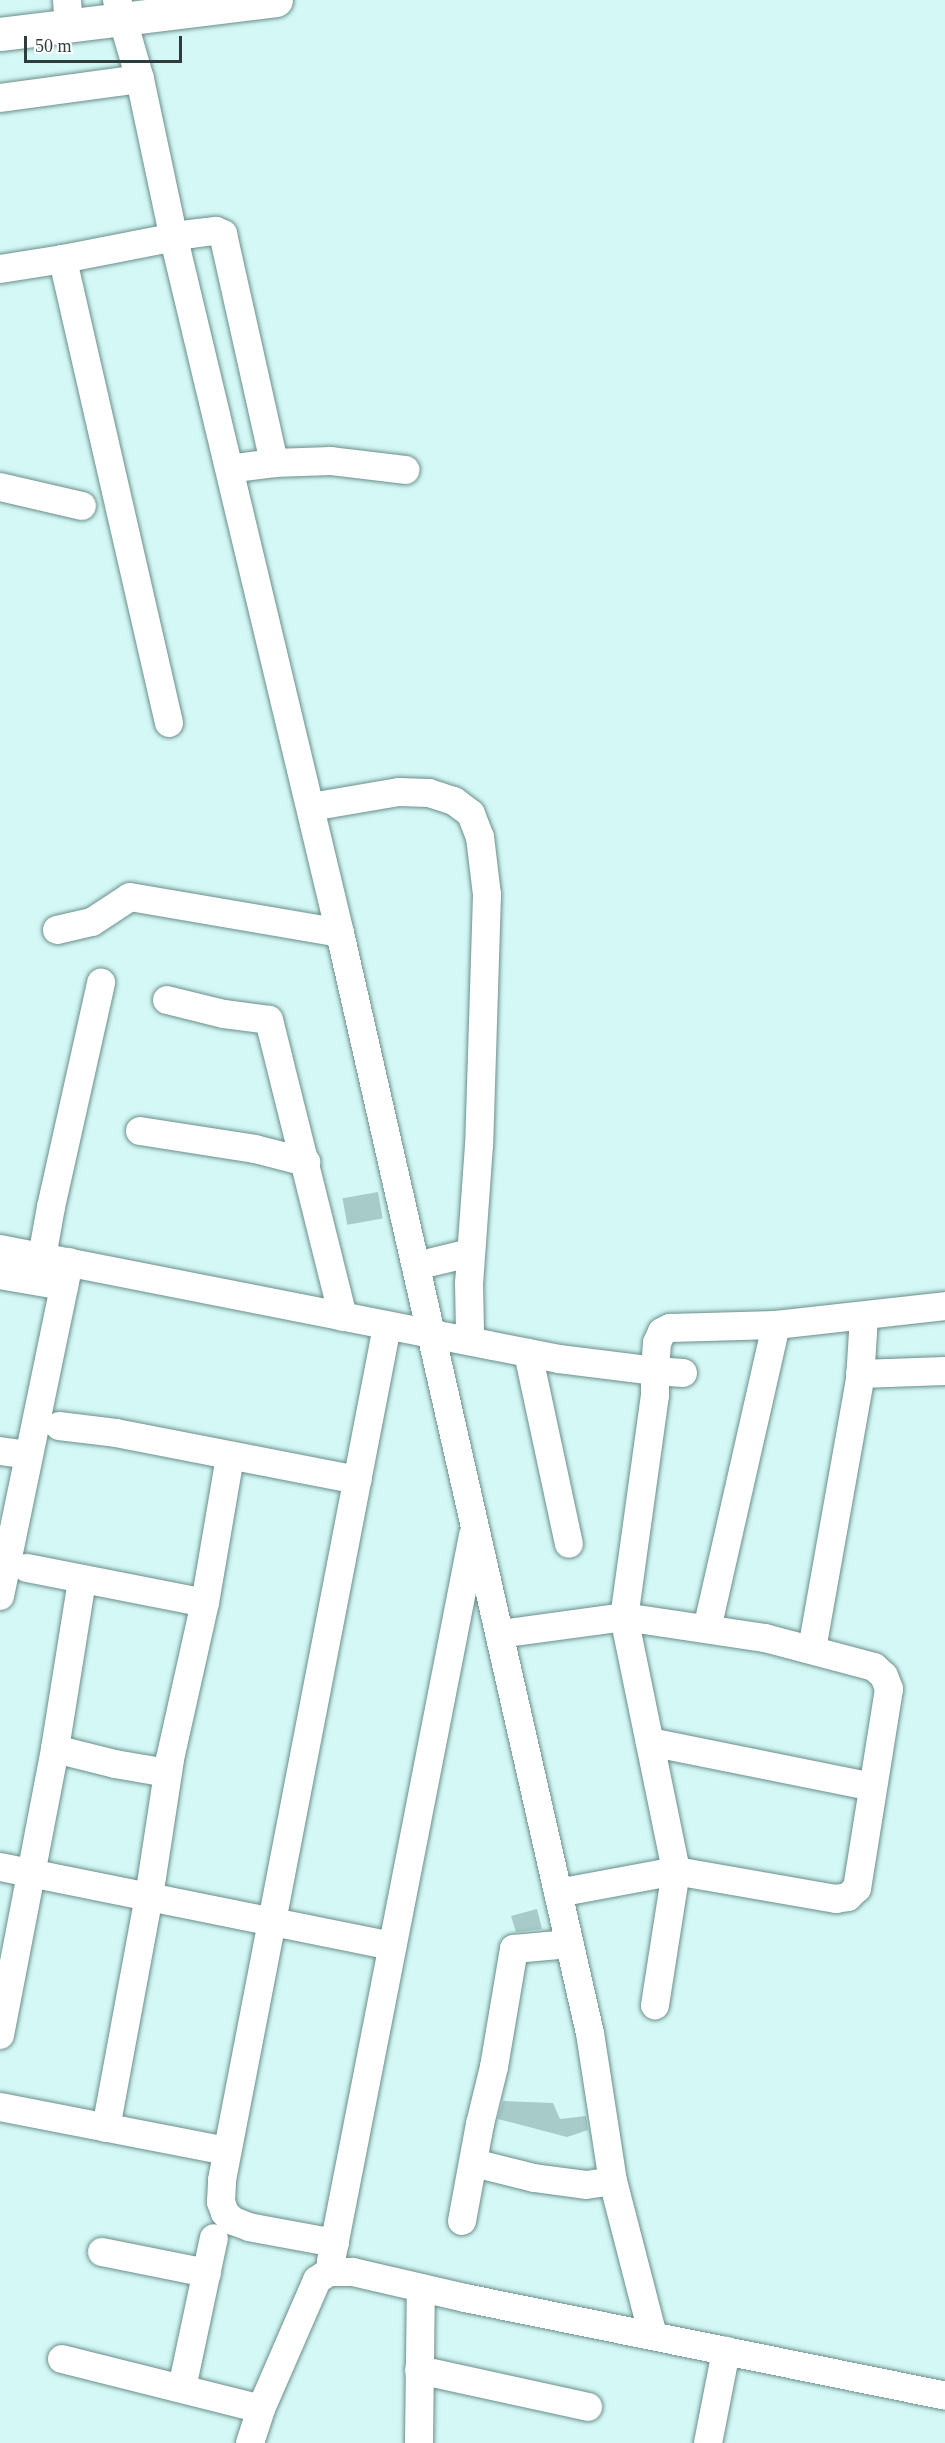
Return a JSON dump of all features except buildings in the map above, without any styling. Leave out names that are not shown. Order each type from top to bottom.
[{"type":"highway","points":[[0,34],[68,13],[276,0]]},
{"type":"street","points":[[120,10],[140,79],[174,239],[340,933],[590,2033],[613,2181],[653,2336]]},
{"type":"street","points":[[0,98],[140,79]]},
{"type":"street","points":[[0,268],[216,231],[223,234],[274,463]]},
{"type":"street","points":[[63,259],[169,723]]},
{"type":"street","points":[[229,469],[274,463],[331,461],[405,470]]},
{"type":"street","points":[[0,487],[82,506]]},
{"type":"street","points":[[311,807],[399,792],[429,793],[454,801],[471,814],[480,837],[487,895],[479,1145],[470,1253],[470,1329]]},
{"type":"street","points":[[57,930],[92,922],[130,897],[340,933]]},
{"type":"street","points":[[0,1596],[13,1453],[59,1274],[101,983]]},
{"type":"street","points":[[167,1000],[224,1014],[269,1020],[306,1161],[343,1317]]},
{"type":"street","points":[[140,1131],[255,1149],[306,1161]]},
{"type":"street","points":[[0,1249],[59,1274]]},
{"type":"street","points":[[416,1266],[470,1253]]},
{"type":"street","points":[[0,1275],[59,1274],[343,1317],[528,1353],[669,1372]]},
{"type":"street","points":[[669,1372],[657,1343],[662,1332],[670,1328],[776,1325],[945,1306]]},
{"type":"street","points":[[812,1649],[860,1374],[864,1316]]},
{"type":"street","points":[[707,1629],[776,1325]]},
{"type":"street","points":[[335,2243],[249,2228],[234,2222],[225,2213],[221,2202],[226,2151],[387,1326]]},
{"type":"street","points":[[528,1353],[569,1544]]},
{"type":"street","points":[[860,1374],[945,1371]]},
{"type":"street","points":[[656,2006],[676,1871],[624,1617],[655,1395],[669,1372]]},
{"type":"street","points":[[60,1426],[116,1433],[357,1480]]},
{"type":"street","points":[[106,2128],[149,1897],[167,1773],[205,1603],[230,1456]]},
{"type":"street","points":[[329,2272],[475,1524]]},
{"type":"street","points":[[27,1568],[205,1603]]},
{"type":"street","points":[[0,2035],[55,1749],[82,1580]]},
{"type":"street","points":[[500,1634],[624,1617],[765,1638],[812,1649],[874,1667],[884,1676],[889,1689],[857,1888],[848,1897],[836,1899],[676,1871],[558,1893]]},
{"type":"street","points":[[651,1742],[873,1787]]},
{"type":"street","points":[[55,1749],[115,1764],[167,1773]]},
{"type":"street","points":[[0,1867],[392,1946]]},
{"type":"street","points":[[462,2221],[494,2067],[514,1949],[570,1944]]},
{"type":"street","points":[[0,2107],[226,2151]]},
{"type":"street","points":[[474,2163],[534,2178],[586,2185],[613,2181]]},
{"type":"street","points":[[182,2388],[214,2238]]},
{"type":"street","points":[[102,2252],[207,2273]]},
{"type":"street","points":[[250,2443],[261,2409],[316,2280],[329,2272],[353,2272],[945,2396]]},
{"type":"street","points":[[419,2443],[421,2288]]},
{"type":"street","points":[[708,2443],[726,2351]]},
{"type":"street","points":[[62,2359],[261,2409]]},
{"type":"street","points":[[419,2370],[588,2407]]}]
